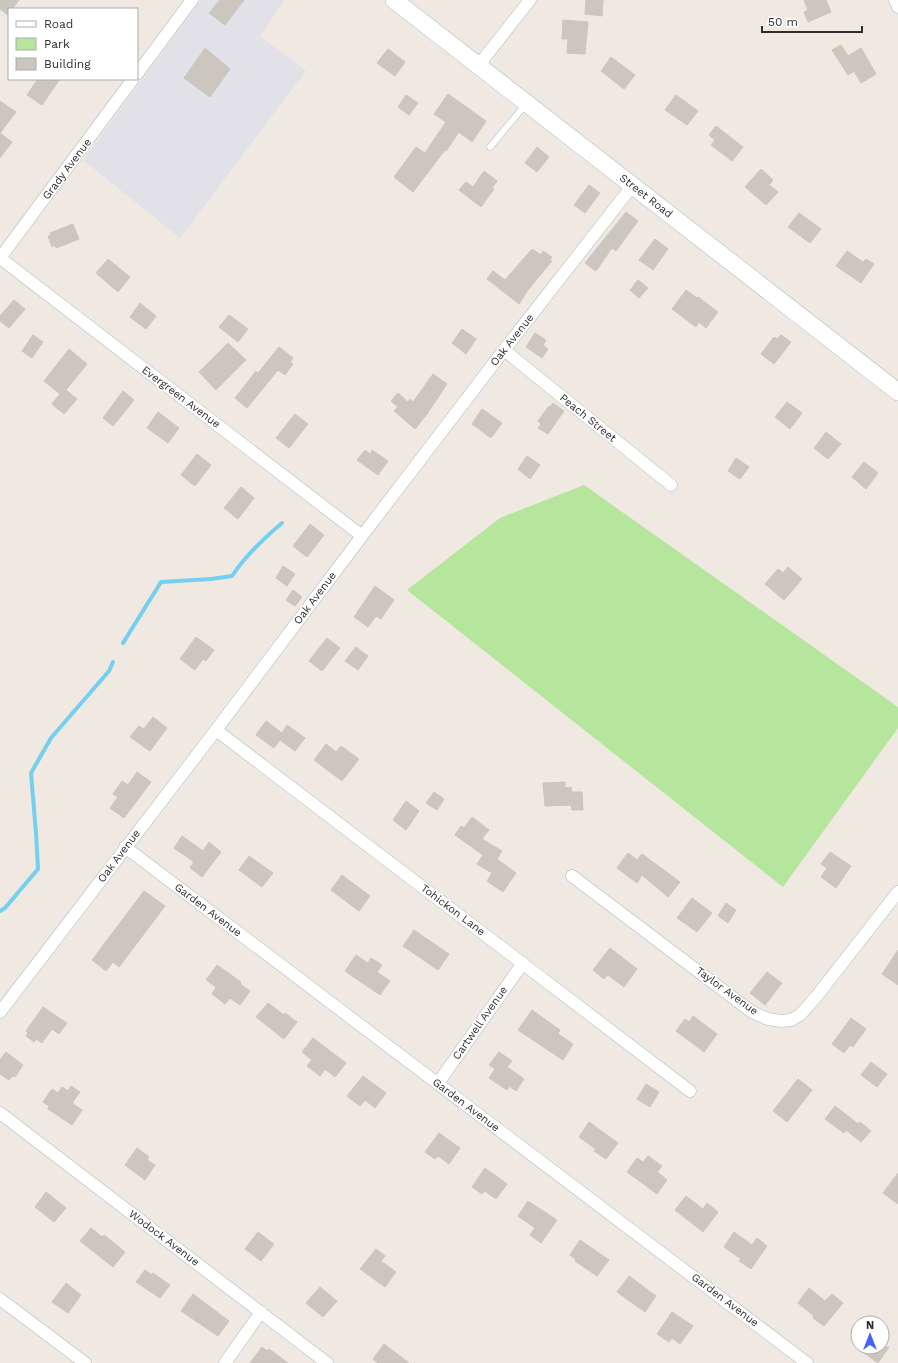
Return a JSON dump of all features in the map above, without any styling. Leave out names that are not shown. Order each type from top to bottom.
[{"type":"main road","name":"Street Road","points":[[394,0],[898,392]]},
{"type":"street","points":[[138,73],[192,0]]},
{"type":"street","points":[[478,66],[530,0]]},
{"type":"street","points":[[895,0],[898,7]]},
{"type":"street","name":"Grady Avenue","points":[[0,258],[132,80]]},
{"type":"street","name":"Oak Avenue","points":[[0,1012],[504,350],[633,185]]},
{"type":"street","name":"Evergreen Avenue","points":[[0,258],[362,536]]},
{"type":"street","name":"Peach Street","points":[[504,350],[671,485]]},
{"type":"street","name":"Tohickon Lane","points":[[216,730],[690,1091]]},
{"type":"street","name":"Garden Avenue","points":[[126,847],[807,1363]]},
{"type":"street","name":"Taylor Avenue","points":[[572,876],[752,1012],[768,1019],[782,1021],[792,1020],[800,1015],[816,997],[898,892]]},
{"type":"street","name":"Cartwell Avenue","points":[[438,1083],[523,963]]},
{"type":"street","name":"Wodock Avenue","points":[[0,1113],[327,1363]]},
{"type":"street","points":[[0,1299],[85,1363]]},
{"type":"street","points":[[225,1363],[261,1312]]},
{"type":"lane","points":[[490,147],[526,103]]},
{"type":"shaded area","points":[[201,0],[284,0],[260,36],[306,71],[180,238],[83,160]]},
{"type":"green space","points":[[584,485],[898,707],[898,728],[783,887],[407,590],[500,518]]},
{"type":"building","points":[[0,0],[19,0],[13,8],[8,8],[8,15],[0,9]]},
{"type":"building","points":[[220,0],[244,0],[225,25],[209,13]]},
{"type":"building","points":[[586,0],[603,0],[602,16],[585,14]]},
{"type":"building","points":[[804,0],[826,0],[831,12],[808,22],[804,12],[808,10]]},
{"type":"building","points":[[563,20],[588,22],[585,54],[567,53],[568,39],[562,39]]},
{"type":"building","points":[[841,45],[848,56],[861,48],[876,74],[861,83],[854,71],[848,75],[832,50]]},
{"type":"building","points":[[205,48],[230,69],[210,97],[184,78]]},
{"type":"building","points":[[388,49],[405,62],[395,76],[377,63]]},
{"type":"building","points":[[611,57],[635,75],[624,89],[601,71]]},
{"type":"building","points":[[37,80],[59,80],[42,105],[27,95]]},
{"type":"building","points":[[448,94],[486,121],[472,142],[459,132],[446,151],[445,150],[413,192],[394,177],[416,147],[425,153],[446,122],[434,114]]},
{"type":"building","points":[[406,95],[418,103],[409,115],[398,107]]},
{"type":"building","points":[[676,95],[698,111],[687,125],[665,110]]},
{"type":"building","points":[[0,101],[16,112],[0,133]]},
{"type":"building","points":[[716,126],[743,147],[732,161],[711,145],[715,140],[709,135]]},
{"type":"building","points":[[0,133],[12,142],[0,158]]},
{"type":"building","points":[[537,147],[549,157],[537,172],[525,163]]},
{"type":"building","points":[[761,169],[773,180],[769,185],[778,192],[766,205],[745,187]]},
{"type":"building","points":[[484,171],[497,181],[492,188],[494,189],[481,207],[459,190],[466,182],[473,187]]},
{"type":"building","points":[[589,185],[600,193],[585,213],[574,205]]},
{"type":"building","points":[[626,212],[638,221],[616,251],[612,248],[596,271],[585,263]]},
{"type":"building","points":[[799,213],[821,229],[810,243],[788,227]]},
{"type":"building","points":[[73,224],[79,239],[56,248],[55,245],[52,247],[48,236],[51,235],[50,233]]},
{"type":"building","points":[[655,239],[668,249],[653,270],[639,260]]},
{"type":"building","points":[[532,249],[541,255],[543,251],[552,257],[550,260],[552,261],[528,290],[519,304],[487,279],[493,271],[505,280]]},
{"type":"building","points":[[847,251],[863,262],[866,259],[874,264],[861,283],[836,266]]},
{"type":"building","points":[[108,259],[130,277],[118,292],[96,273]]},
{"type":"building","points":[[638,280],[648,288],[639,298],[630,290]]},
{"type":"building","points":[[686,290],[718,312],[706,328],[699,322],[696,327],[672,309]]},
{"type":"building","points":[[14,300],[25,309],[9,328],[0,321],[0,316]]},
{"type":"building","points":[[140,303],[156,316],[146,329],[130,317]]},
{"type":"building","points":[[229,315],[248,329],[238,342],[219,327]]},
{"type":"building","points":[[462,329],[476,339],[466,354],[452,343]]},
{"type":"building","points":[[535,333],[546,340],[543,345],[548,349],[542,358],[526,347]]},
{"type":"building","points":[[33,335],[43,342],[32,358],[22,351]]},
{"type":"building","points":[[781,335],[791,342],[774,364],[761,354],[774,337],[777,339]]},
{"type":"building","points":[[228,343],[246,360],[216,390],[199,372]]},
{"type":"building","points":[[279,347],[293,358],[290,362],[293,364],[285,375],[278,370],[247,408],[235,398],[256,371],[258,373]]},
{"type":"building","points":[[69,349],[87,364],[66,390],[77,399],[64,414],[52,404],[60,394],[44,381]]},
{"type":"building","points":[[433,374],[447,384],[415,429],[394,411],[398,407],[391,401],[398,393],[408,402],[410,399],[413,402]]},
{"type":"building","points":[[123,391],[134,400],[113,426],[103,418]]},
{"type":"building","points":[[787,402],[802,413],[790,429],[775,417]]},
{"type":"building","points":[[553,403],[564,411],[548,434],[538,428],[541,424],[538,421]]},
{"type":"building","points":[[482,409],[502,423],[491,438],[472,424]]},
{"type":"building","points":[[158,412],[179,428],[168,443],[147,428]]},
{"type":"building","points":[[295,414],[308,424],[289,448],[276,438]]},
{"type":"building","points":[[826,432],[841,444],[828,459],[814,448]]},
{"type":"building","points":[[365,450],[370,454],[372,450],[388,461],[378,475],[357,460]]},
{"type":"building","points":[[197,454],[211,465],[195,486],[181,475]]},
{"type":"building","points":[[527,456],[540,465],[530,479],[518,469]]},
{"type":"building","points":[[736,458],[749,467],[740,479],[728,471]]},
{"type":"building","points":[[864,462],[878,473],[866,489],[852,477]]},
{"type":"building","points":[[241,487],[254,498],[238,519],[224,508]]},
{"type":"building","points":[[310,524],[324,535],[307,557],[293,546]]},
{"type":"building","points":[[283,566],[295,574],[287,586],[276,578]]},
{"type":"building","points":[[788,567],[802,579],[784,600],[765,584],[778,569],[783,573]]},
{"type":"building","points":[[375,586],[394,600],[381,619],[376,616],[368,627],[354,617]]},
{"type":"building","points":[[293,590],[302,597],[295,606],[286,600]]},
{"type":"building","points":[[196,637],[214,650],[206,661],[203,659],[195,670],[180,659]]},
{"type":"building","points":[[327,638],[340,648],[322,671],[309,661]]},
{"type":"building","points":[[356,647],[368,656],[358,670],[345,661]]},
{"type":"building","points":[[153,717],[167,728],[150,751],[130,737],[139,726],[144,729]]},
{"type":"building","points":[[266,721],[282,733],[287,725],[305,738],[295,751],[280,740],[274,748],[256,735]]},
{"type":"building","points":[[326,744],[336,752],[341,746],[359,759],[342,781],[314,760]]},
{"type":"building","points":[[137,772],[151,782],[124,818],[110,808],[118,797],[113,794],[122,781],[128,785]]},
{"type":"building","points":[[565,782],[565,788],[571,787],[572,792],[582,792],[583,810],[572,810],[571,805],[545,806],[543,783]]},
{"type":"building","points":[[434,792],[444,799],[437,810],[426,803]]},
{"type":"building","points":[[406,801],[419,811],[406,830],[393,820]]},
{"type":"building","points":[[472,817],[489,830],[482,839],[502,851],[497,859],[516,873],[503,892],[487,881],[492,873],[477,864],[483,855],[455,835],[461,826],[464,828]]},
{"type":"building","points":[[182,836],[203,851],[209,842],[221,852],[202,877],[190,868],[194,862],[174,848]]},
{"type":"building","points":[[830,852],[851,866],[836,888],[821,877],[827,868],[821,864]]},
{"type":"building","points":[[628,853],[637,860],[642,854],[680,882],[668,897],[642,875],[637,883],[617,868]]},
{"type":"building","points":[[249,856],[273,873],[262,887],[239,870]]},
{"type":"building","points":[[342,875],[370,896],[359,911],[331,890]]},
{"type":"building","points":[[144,891],[165,906],[119,967],[113,962],[106,971],[92,960]]},
{"type":"building","points":[[692,898],[712,913],[697,932],[677,918]]},
{"type":"building","points":[[726,903],[736,910],[728,923],[718,916]]},
{"type":"building","points":[[414,930],[449,954],[438,970],[403,946]]},
{"type":"building","points":[[610,948],[637,969],[624,987],[608,975],[604,979],[593,970]]},
{"type":"building","points":[[898,950],[898,985],[882,974]]},
{"type":"building","points":[[356,955],[368,963],[371,958],[382,965],[377,972],[390,981],[380,995],[345,971]]},
{"type":"building","points":[[217,965],[241,982],[240,984],[250,991],[240,1005],[230,998],[225,1004],[212,994],[216,987],[206,980]]},
{"type":"building","points":[[767,972],[782,983],[765,1005],[750,993]]},
{"type":"building","points":[[268,1003],[284,1015],[285,1013],[297,1022],[284,1039],[256,1017]]},
{"type":"building","points":[[43,1007],[67,1023],[59,1034],[52,1029],[42,1043],[36,1039],[34,1042],[26,1036],[28,1033],[26,1031]]},
{"type":"building","points":[[532,1010],[560,1030],[558,1034],[573,1044],[563,1060],[518,1030]]},
{"type":"building","points":[[693,1016],[717,1034],[704,1052],[676,1031],[685,1019],[689,1022]]},
{"type":"building","points":[[851,1018],[866,1029],[853,1047],[850,1045],[844,1053],[832,1044]]},
{"type":"building","points":[[313,1038],[346,1063],[335,1077],[325,1069],[320,1076],[307,1066],[312,1060],[302,1052]]},
{"type":"building","points":[[6,1052],[23,1065],[15,1077],[13,1076],[9,1080],[0,1074],[0,1060]]},
{"type":"building","points":[[499,1052],[512,1061],[507,1067],[524,1079],[516,1091],[509,1086],[507,1090],[489,1078],[495,1069],[489,1065]]},
{"type":"building","points":[[871,1062],[887,1074],[877,1087],[861,1075]]},
{"type":"building","points":[[363,1076],[386,1093],[375,1108],[365,1100],[360,1106],[347,1096]]},
{"type":"building","points":[[798,1079],[812,1090],[787,1122],[773,1111]]},
{"type":"building","points":[[646,1084],[659,1092],[650,1107],[637,1099]]},
{"type":"building","points":[[71,1086],[80,1092],[72,1103],[82,1110],[72,1125],[48,1109],[49,1106],[43,1102],[52,1089],[58,1093],[62,1087],[68,1091]]},
{"type":"building","points":[[835,1106],[858,1124],[860,1122],[871,1131],[861,1142],[846,1130],[844,1133],[825,1119]]},
{"type":"building","points":[[589,1122],[618,1143],[606,1159],[594,1151],[596,1149],[579,1137]]},
{"type":"building","points":[[439,1133],[460,1148],[449,1164],[438,1156],[435,1159],[425,1152]]},
{"type":"building","points":[[137,1148],[149,1157],[147,1160],[155,1165],[145,1180],[125,1165]]},
{"type":"building","points":[[648,1156],[662,1166],[657,1172],[667,1180],[657,1194],[627,1172],[637,1158],[643,1162]]},
{"type":"building","points":[[485,1168],[507,1184],[496,1199],[485,1191],[482,1194],[472,1187]]},
{"type":"building","points":[[898,1173],[898,1204],[883,1193]]},
{"type":"building","points":[[46,1192],[66,1208],[54,1222],[35,1207]]},
{"type":"building","points":[[686,1196],[703,1209],[707,1203],[718,1212],[703,1232],[675,1210]]},
{"type":"building","points":[[528,1201],[557,1220],[541,1243],[530,1235],[535,1228],[518,1216]]},
{"type":"building","points":[[91,1228],[102,1237],[104,1235],[125,1252],[113,1267],[80,1241]]},
{"type":"building","points":[[258,1232],[274,1244],[261,1261],[245,1249]]},
{"type":"building","points":[[734,1232],[752,1245],[757,1238],[767,1246],[751,1269],[739,1261],[741,1259],[724,1247]]},
{"type":"building","points":[[580,1240],[609,1260],[597,1276],[575,1261],[576,1260],[570,1255]]},
{"type":"building","points":[[376,1249],[385,1256],[381,1261],[396,1272],[385,1287],[360,1269]]},
{"type":"building","points":[[145,1270],[152,1275],[153,1273],[170,1285],[160,1298],[136,1282]]},
{"type":"building","points":[[629,1276],[656,1296],[645,1312],[617,1292]]},
{"type":"building","points":[[66,1283],[81,1295],[68,1313],[52,1302]]},
{"type":"building","points":[[320,1287],[337,1301],[323,1317],[306,1303]]},
{"type":"building","points":[[809,1288],[825,1301],[832,1294],[843,1303],[824,1326],[813,1318],[814,1316],[798,1303]]},
{"type":"building","points":[[193,1294],[229,1321],[218,1336],[181,1311]]},
{"type":"building","points":[[672,1312],[693,1326],[680,1344],[672,1338],[669,1342],[657,1334]]},
{"type":"building","points":[[384,1344],[409,1363],[378,1363],[373,1359]]},
{"type":"building","points":[[262,1347],[267,1351],[269,1349],[288,1363],[250,1363]]},
{"type":"building","points":[[867,1355],[884,1355],[878,1363]]},
{"type":"waterway","points":[[123,643],[161,582],[211,579],[232,576],[255,548],[282,523]]},
{"type":"waterway","points":[[0,911],[5,908],[38,869],[31,773],[51,738],[109,671],[113,662]]}]
